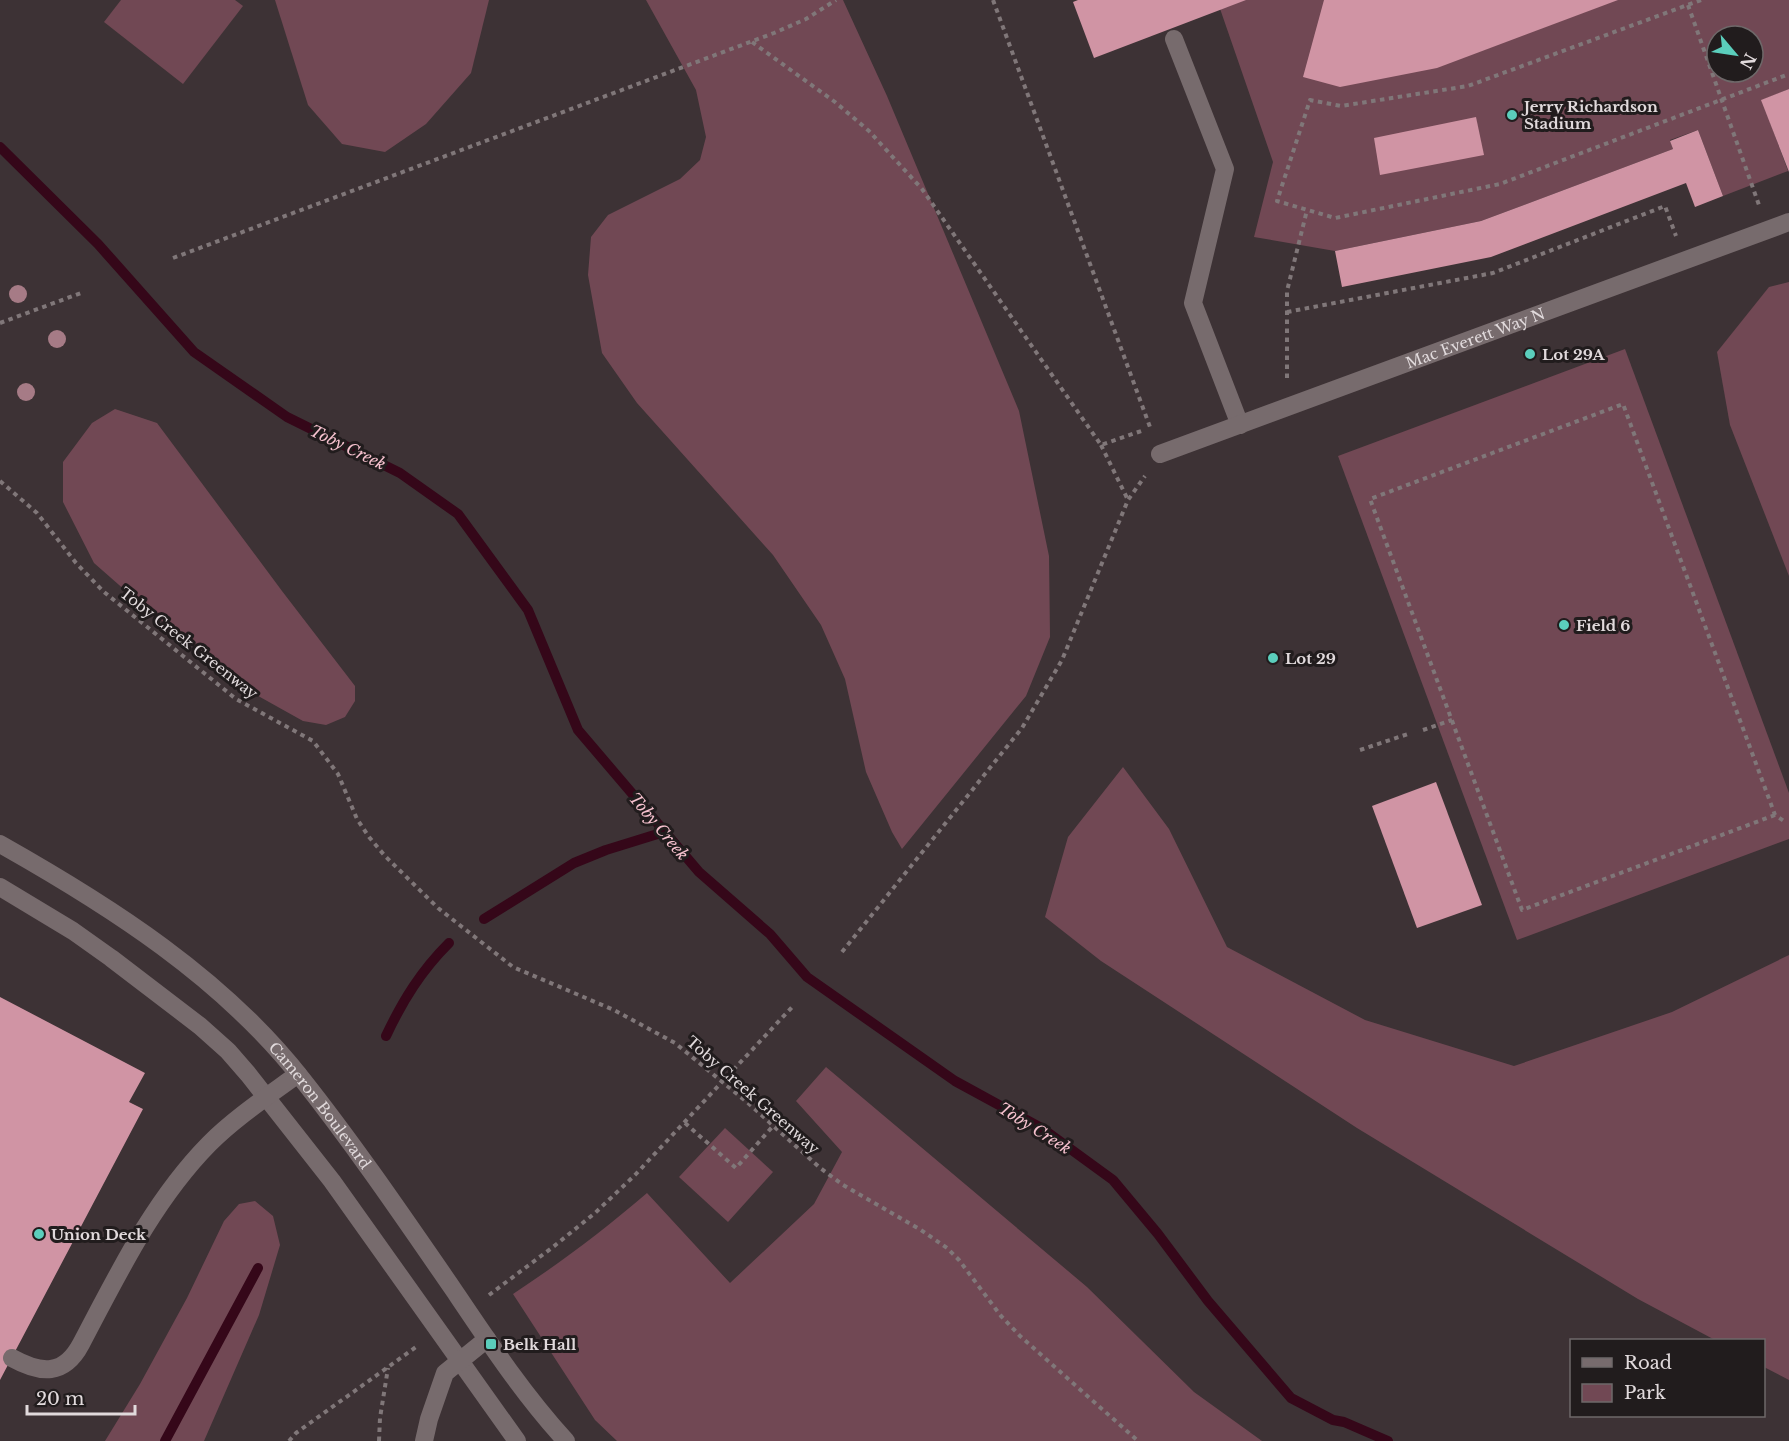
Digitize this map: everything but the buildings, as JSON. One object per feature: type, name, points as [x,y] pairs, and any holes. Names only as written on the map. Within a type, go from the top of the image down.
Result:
[{"type":"street","points":[[1174,39],[1225,169],[1193,303],[1239,425]]},
{"type":"street","name":"Mac Everett Way N","points":[[1160,454],[1789,222]]},
{"type":"street","name":"Cameron Boulevard","points":[[0,843],[100,905],[173,956],[227,1000],[298,1074],[411,1228],[526,1393],[566,1441]]},
{"type":"street","points":[[0,886],[73,931],[200,1026],[228,1051],[332,1181],[517,1441]]},
{"type":"street","points":[[12,1358],[28,1366],[46,1370],[63,1365],[70,1360],[77,1352],[149,1220],[207,1146],[266,1097],[298,1074]]},
{"type":"street","points":[[424,1441],[445,1373],[458,1360],[487,1339]]},
{"type":"path","points":[[173,258],[752,41],[806,18],[836,0]]},
{"type":"path","points":[[842,952],[1022,728],[1062,660],[1128,500],[1160,454],[993,0]]},
{"type":"path","points":[[1701,0],[1468,86],[1341,106],[1310,100],[1277,201],[1335,218],[1500,184],[1789,74]]},
{"type":"path","points":[[1688,5],[1769,230]]},
{"type":"path","points":[[752,41],[835,102],[869,132],[922,189],[1101,445],[1128,500]]},
{"type":"path","points":[[1287,312],[1493,273],[1665,206],[1676,237]]},
{"type":"path","points":[[1287,380],[1287,291],[1307,210]]},
{"type":"path","points":[[0,323],[81,293]]},
{"type":"path","points":[[1775,815],[1522,910],[1370,499],[1623,404],[1775,815],[1784,821]]},
{"type":"path","points":[[1101,445],[1161,424]]},
{"type":"path","name":"Toby Creek Greenway","points":[[0,481],[37,513],[76,563],[104,592],[236,699],[313,741],[338,774],[357,819],[369,837],[422,892],[470,934],[513,967],[614,1010],[675,1043],[722,1081],[819,1167],[843,1185],[921,1230],[947,1248],[959,1260],[1001,1316],[1020,1336],[1138,1441]]},
{"type":"path","points":[[1423,730],[1452,720]]},
{"type":"path","points":[[1360,750],[1408,734]]},
{"type":"path","points":[[484,1298],[595,1213],[685,1123],[794,1005]]},
{"type":"path","points":[[685,1123],[736,1168],[772,1126]]},
{"type":"path","points":[[289,1441],[296,1433],[421,1343]]},
{"type":"path","points":[[379,1441],[388,1367]]},
{"type":"green space","points":[[121,0],[235,0],[243,6],[183,84],[104,22]]},
{"type":"green space","points":[[275,0],[489,0],[471,73],[426,124],[385,152],[342,144],[308,105]]},
{"type":"green space","points":[[646,0],[843,0],[887,96],[1019,411],[1049,556],[1050,637],[1026,696],[902,849],[892,832],[866,772],[845,679],[821,625],[773,555],[637,403],[602,353],[588,275],[591,237],[608,215],[680,179],[700,160],[706,137],[696,90]]},
{"type":"green space","name":"Jerry Richardson Stadium","points":[[1217,0],[1789,0],[1789,89],[1762,100],[1788,171],[1723,196],[1698,130],[1670,140],[1673,149],[1481,221],[1335,251],[1254,237],[1273,162]]},
{"type":"green space","points":[[1789,282],[1789,576],[1730,425],[1717,352],[1769,287]]},
{"type":"green space","name":"Field 6","points":[[1625,349],[1789,793],[1789,839],[1517,940],[1338,456]]},
{"type":"green space","points":[[115,409],[157,423],[355,686],[355,701],[345,717],[326,725],[303,721],[260,697],[143,606],[94,563],[63,502],[63,462],[92,423]]},
{"type":"green space","points":[[1123,767],[1169,829],[1227,947],[1365,1020],[1514,1066],[1672,1012],[1789,955],[1789,1380],[1765,1368],[1765,1339],[1713,1339],[1638,1299],[1357,1128],[1101,961],[1045,917],[1068,837]]},
{"type":"green space","points":[[826,1067],[1087,1287],[1194,1392],[1262,1441],[617,1441],[595,1420],[513,1294],[582,1246],[647,1193],[730,1283],[814,1204],[842,1152],[796,1101]]},
{"type":"green space","points":[[725,1128],[773,1172],[728,1222],[679,1177]]},
{"type":"green space","points":[[255,1201],[273,1216],[280,1245],[259,1315],[204,1441],[105,1441],[140,1384],[187,1298],[224,1221],[239,1204]]},
{"type":"waterway","name":"Toby Creek","points":[[0,147],[98,244],[194,352],[287,417],[400,473],[458,514],[528,610],[578,730],[699,872],[770,934],[807,977],[955,1081],[1043,1129],[1113,1180],[1158,1234],[1208,1301],[1291,1398],[1333,1420],[1344,1422],[1388,1441]]},
{"type":"waterway","points":[[484,919],[574,863],[606,850],[664,832]]},
{"type":"waterway","points":[[386,1036],[413,986],[449,943]]},
{"type":"waterway","points":[[165,1441],[258,1268]]},
{"type":"place","name":"Jerry Richardson Stadium","points":[[1512,115]]},
{"type":"place","name":"Lot 29A","points":[[1530,354]]},
{"type":"place","name":"Field 6","points":[[1564,625]]},
{"type":"place","name":"Lot 29","points":[[1273,658]]},
{"type":"place","name":"Union Deck","points":[[39,1234]]},
{"type":"place","name":"Belk Hall","points":[[491,1344]]}]
